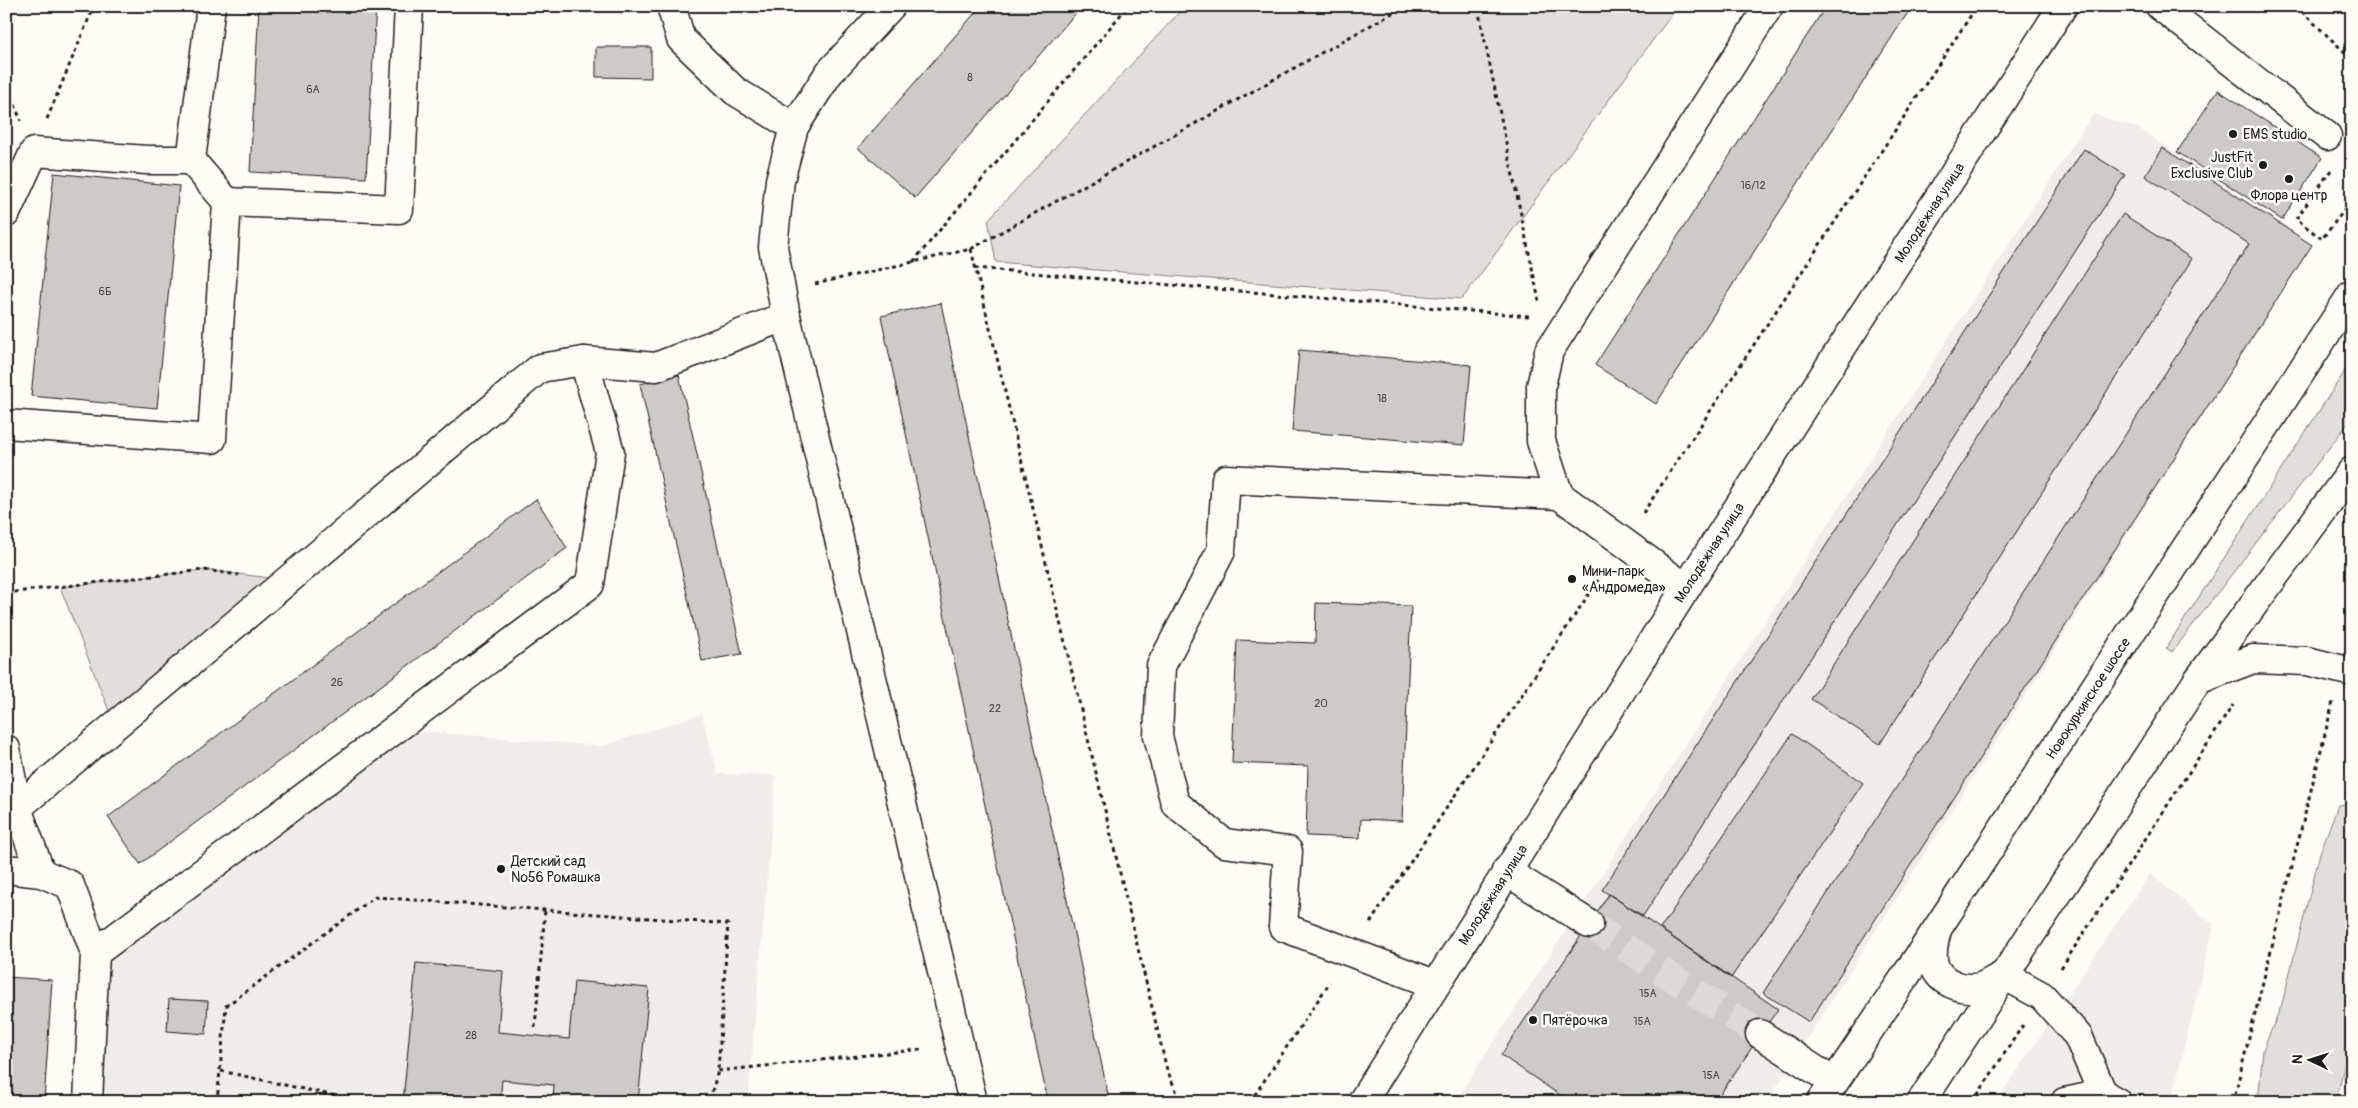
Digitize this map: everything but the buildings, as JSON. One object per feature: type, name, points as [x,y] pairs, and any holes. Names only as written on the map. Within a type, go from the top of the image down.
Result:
[{"type":"main road","points":[[6,424],[212,439],[227,202],[192,160],[211,6]]},
{"type":"main road","points":[[227,202],[399,209],[409,6]]},
{"type":"main road","points":[[671,6],[680,39],[735,91],[794,127]]},
{"type":"main road","points":[[890,6],[829,74],[794,127],[780,180],[773,247],[784,304],[973,1102]]},
{"type":"main road","points":[[1559,495],[1541,441],[1541,386],[1549,351],[1769,6]]},
{"type":"main road","name":"Молодёжная улица","points":[[1362,1102],[1686,588],[2064,6]]},
{"type":"main road","points":[[2160,6],[2327,136]]},
{"type":"main road","points":[[6,212],[34,152],[147,160],[192,160]]},
{"type":"main road","name":"Новокуркинское шоссе","points":[[1828,1092],[1937,929],[2352,294]]},
{"type":"main road","points":[[17,808],[540,368],[584,361],[656,367],[784,304]]},
{"type":"main road","points":[[96,953],[590,584],[610,452],[584,361]]},
{"type":"main road","points":[[1921,1102],[2198,680],[2352,471]]},
{"type":"main road","points":[[1435,984],[1283,927],[1288,851],[1224,843],[1175,803],[1158,736],[1161,666],[1191,604],[1221,551],[1226,479],[1559,495],[1686,588]]},
{"type":"main road","points":[[2198,680],[2253,659],[2307,661],[2352,672]]},
{"type":"main road","points":[[6,749],[17,808],[42,873]]},
{"type":"main road","points":[[6,869],[42,873],[70,884],[96,953],[88,1102]]},
{"type":"main road","points":[[1506,871],[1589,924]]},
{"type":"main road","points":[[1937,929],[1932,950],[1934,966],[1944,979],[1962,988],[1969,988],[1982,986],[2004,975]]},
{"type":"main road","points":[[2004,975],[2042,996],[2078,1036],[2110,1098],[2068,1099],[2064,1102]]},
{"type":"main road","points":[[1760,1034],[1828,1092]]},
{"type":"path","points":[[34,152],[94,6]]},
{"type":"path","points":[[913,262],[1128,6]]},
{"type":"path","points":[[784,304],[913,262],[971,249],[1404,6]]},
{"type":"path","points":[[1465,6],[1480,7],[1549,351]]},
{"type":"path","points":[[2296,6],[2352,59]]},
{"type":"path","points":[[6,82],[34,152]]},
{"type":"path","points":[[2327,136],[2338,161],[2296,219],[2322,239],[2352,200]]},
{"type":"path","points":[[971,249],[1167,1070],[1181,1102]]},
{"type":"path","points":[[976,268],[1542,318]]},
{"type":"path","points":[[6,593],[204,570]]},
{"type":"path","points":[[2233,1102],[2335,693]]},
{"type":"path","points":[[1973,1102],[2235,702]]},
{"type":"path","points":[[217,1102],[226,1006],[375,897],[728,924],[718,1071],[709,1102]]},
{"type":"path","points":[[535,1027],[545,910]]},
{"type":"path","points":[[718,1071],[960,1045]]},
{"type":"path","points":[[221,1071],[348,1099]]},
{"type":"shaded area","points":[[1185,6],[1678,6],[1462,299],[996,262],[988,220]]},
{"type":"shaded area","points":[[2093,114],[2138,128],[2312,244],[1767,1102],[1455,1102]]},
{"type":"shaded area","points":[[2352,360],[2352,418],[2172,652],[2166,648]]},
{"type":"shaded area","points":[[204,570],[288,580],[115,726],[60,587]]},
{"type":"shaded area","name":"Детский сад №56 Ромашка","points":[[702,714],[718,774],[776,775],[748,1102],[101,1102],[107,962],[417,731],[602,746]]},
{"type":"shaded area","points":[[2352,803],[2352,1030],[2336,1102],[2258,1102],[2263,1050],[2282,1004],[2320,853],[2338,805]]},
{"type":"shaded area","points":[[2150,874],[2214,925],[2171,1102],[1996,1102]]},
{"type":"tunnel","points":[[1589,924],[1760,1034]]},
{"type":"place","name":"EMS studio","points":[[2233,134]]},
{"type":"place","name":"JustFit Exclusive Club","points":[[2263,165]]},
{"type":"place","name":"Флора центр","points":[[2289,179]]},
{"type":"place","name":"Мини-парк «Андромеда»","points":[[1572,579]]},
{"type":"place","name":"Детский сад №56 Ромашка","points":[[501,869]]},
{"type":"place","name":"Пятёрочка","points":[[1533,1020]]}]
